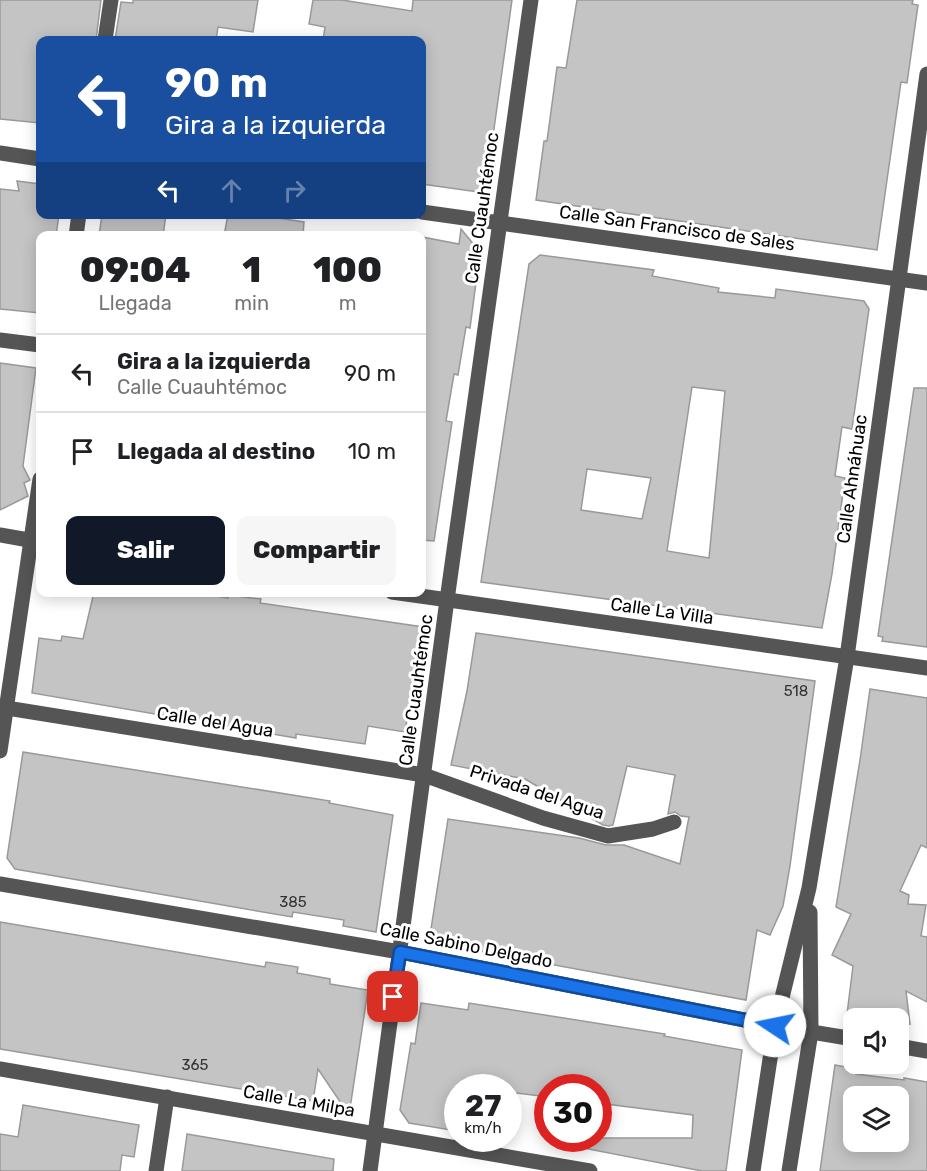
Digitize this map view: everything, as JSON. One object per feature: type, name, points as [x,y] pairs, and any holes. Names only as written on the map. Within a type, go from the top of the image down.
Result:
[{"type":"street","points":[[106,36],[111,0]]},
{"type":"street","name":"Calle Cuauhtémoc","points":[[370,1171],[531,0]]},
{"type":"street","name":"Calle Ahnáhuac","points":[[753,1171],[775,1026],[809,888],[847,657],[927,74]]},
{"type":"street","points":[[0,153],[36,158]]},
{"type":"street","name":"Calle San Francisco de Sales","points":[[426,213],[927,283]]},
{"type":"street","points":[[0,340],[36,344]]},
{"type":"street","points":[[0,535],[36,541],[3,708],[0,751]]},
{"type":"street","name":"Calle La Villa","points":[[426,597],[927,668]]},
{"type":"street","name":"Calle del Agua","points":[[3,708],[424,775]]},
{"type":"street","name":"Privada del Agua","points":[[424,775],[543,818],[608,836],[653,829],[674,822]]},
{"type":"street","name":"Calle Sabino Delgado","points":[[0,884],[400,952],[775,1026],[843,1037]]},
{"type":"street","name":"Calle Ahnáhuac","points":[[789,1171],[811,1032],[809,888]]},
{"type":"street","points":[[909,1048],[927,1051]]},
{"type":"street","name":"Calle La Milpa","points":[[0,1069],[563,1169],[590,1171]]},
{"type":"street","points":[[156,1171],[166,1098]]},
{"type":"building","points":[[0,0],[101,0],[96,36],[36,36],[36,123],[0,119]]},
{"type":"building","points":[[133,0],[258,0],[253,32],[218,27],[217,36],[116,36],[121,2],[133,3]]},
{"type":"building","points":[[313,0],[342,0],[412,11],[413,0],[512,0],[485,193],[426,185],[426,36],[324,36],[325,27],[309,24]]},
{"type":"building","points":[[577,0],[913,0],[912,4],[918,5],[907,83],[901,82],[877,250],[536,200],[557,67],[566,68]]},
{"type":"building","points":[[17,181],[36,183],[36,219],[58,219],[57,231],[36,231],[36,313],[0,309],[0,189],[19,191]]},
{"type":"building","points":[[101,219],[165,219],[164,231],[100,231]]},
{"type":"building","points":[[227,219],[284,219],[304,222],[303,231],[225,231]]},
{"type":"building","points":[[461,229],[480,252],[470,328],[466,327],[458,375],[454,374],[446,421],[452,422],[434,541],[426,540],[426,238],[459,244]]},
{"type":"building","points":[[540,255],[654,270],[652,276],[719,288],[718,292],[775,298],[776,289],[864,301],[869,309],[852,429],[842,427],[835,476],[845,478],[822,628],[481,582],[529,264]],"holes":[[[692,387],[725,391],[709,558],[667,551]],[[587,469],[651,478],[642,519],[581,510]]]},
{"type":"building","points":[[0,363],[36,368],[23,466],[30,480],[24,483],[28,496],[0,510]]},
{"type":"building","points":[[914,388],[927,388],[927,647],[882,641],[883,637],[878,636]]},
{"type":"building","points":[[93,597],[244,597],[261,599],[260,603],[423,627],[405,732],[368,726],[365,744],[296,734],[296,738],[32,693],[39,638],[61,641],[62,636],[83,639]]},
{"type":"building","points":[[476,633],[815,681],[783,906],[770,935],[757,930],[746,1000],[429,942],[448,819],[579,838],[606,845],[624,845],[680,864],[689,817],[675,812],[668,814],[675,775],[627,766],[613,825],[609,826],[603,825],[525,779],[451,765],[467,691]]},
{"type":"building","points":[[870,689],[927,698],[927,848],[921,845],[900,891],[909,895],[908,904],[926,905],[921,936],[927,937],[927,1002],[906,991],[908,1008],[848,1008],[853,966],[832,955],[851,914],[836,907]]},
{"type":"building","points":[[23,752],[330,801],[329,803],[393,815],[376,932],[343,926],[344,920],[293,912],[292,917],[15,869],[7,858]]},
{"type":"building","points":[[0,922],[265,967],[266,962],[298,967],[297,973],[330,979],[330,984],[368,990],[349,1115],[318,1069],[313,1101],[0,1049]]},
{"type":"building","points":[[421,1003],[468,1010],[469,1003],[665,1034],[664,1036],[742,1050],[726,1171],[702,1171],[604,1152],[612,1152],[612,1138],[692,1138],[693,1115],[612,1105],[612,1074],[534,1074],[534,1095],[522,1094],[522,1074],[444,1074],[444,1129],[409,1123],[400,1110],[411,1043],[415,1044]]},
{"type":"building","points":[[835,1065],[843,1066],[843,1074],[904,1080],[904,1078],[927,1082],[927,1171],[820,1171]]},
{"type":"building","points":[[23,1105],[139,1125],[134,1157],[122,1155],[120,1171],[0,1171],[0,1134],[18,1137]]},
{"type":"building","points":[[187,1134],[334,1159],[333,1171],[182,1171]]},
{"type":"route","points":[[393,997],[400,952],[775,1026]]}]
